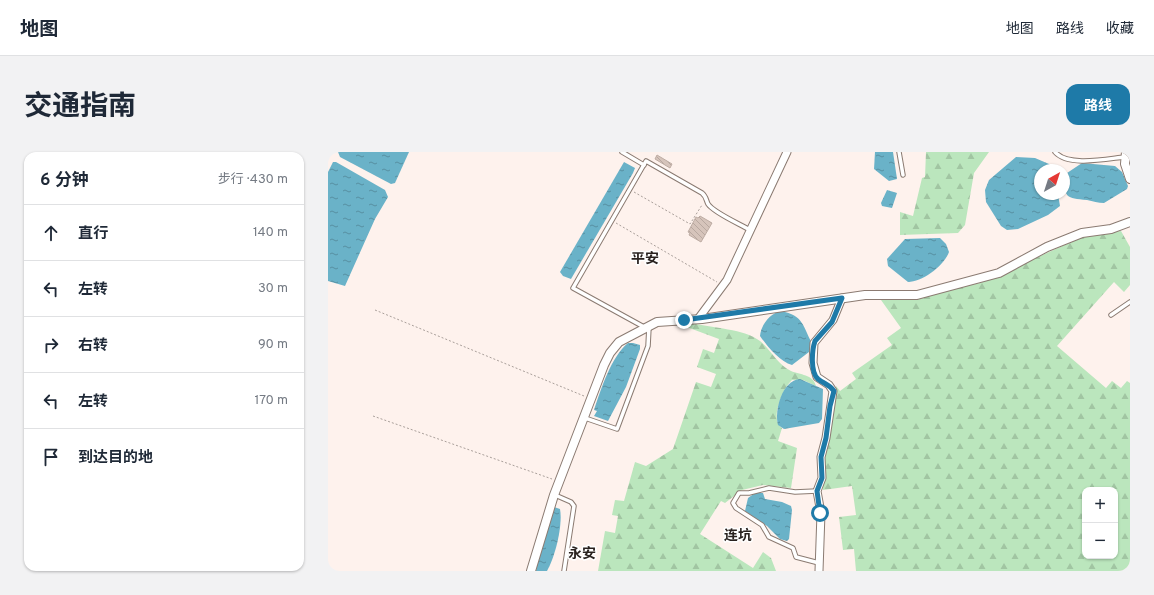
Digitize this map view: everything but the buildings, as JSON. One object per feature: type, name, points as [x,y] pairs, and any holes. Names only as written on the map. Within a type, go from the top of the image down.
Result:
[{"type":"street","points":[[698,319],[723,286],[751,231],[787,152]]},
{"type":"street","points":[[1125,154],[1130,179]]},
{"type":"street","points":[[531,571],[554,495],[604,365],[614,347],[625,338],[647,326],[661,321],[698,319],[842,298],[873,295],[904,296],[927,293],[1002,271],[1046,247],[1082,233],[1111,229],[1130,222]]},
{"type":"street","points":[[819,571],[820,513],[817,491],[822,478],[821,457],[826,438],[830,406],[834,391],[829,385],[818,379],[815,374],[813,356],[814,343],[832,322],[842,298]]},
{"type":"lane","points":[[622,152],[644,165]]},
{"type":"lane","points":[[899,152],[903,175]]},
{"type":"lane","points":[[1054,152],[1059,158],[1071,160],[1125,154]]},
{"type":"lane","points":[[584,418],[617,429],[648,346],[647,326],[573,288],[646,161],[702,192],[714,209],[751,231]]},
{"type":"lane","points":[[1111,315],[1130,302]]},
{"type":"lane","points":[[817,491],[796,492],[770,488],[749,493],[739,493],[733,503],[736,508],[762,525],[769,537],[793,548],[796,557],[819,563]]},
{"type":"lane","points":[[554,495],[571,502],[574,506],[564,571]]},
{"type":"path","points":[[630,190],[690,224],[700,206],[707,200]]},
{"type":"path","points":[[612,220],[723,286]]},
{"type":"path","points":[[375,310],[591,399]]},
{"type":"path","points":[[373,416],[559,482]]},
{"type":"green space","points":[[926,152],[989,152],[974,173],[965,225],[958,233],[900,235],[900,212],[913,216],[922,178],[925,177]]},
{"type":"green space","points":[[1121,231],[1130,247],[1130,285],[1124,292],[1114,282],[1057,346],[1106,388],[1112,381],[1121,388],[1127,381],[1130,383],[1130,571],[856,571],[854,549],[843,550],[839,517],[856,515],[852,486],[823,490],[822,461],[836,386],[840,391],[856,379],[852,373],[892,345],[887,338],[901,328],[881,300],[912,299],[980,283],[1087,235]]},
{"type":"green space","points":[[692,323],[737,331],[754,337],[760,341],[786,368],[809,377],[816,386],[803,380],[792,380],[781,397],[777,411],[778,424],[782,428],[778,441],[797,448],[791,488],[763,485],[742,490],[725,503],[721,501],[700,534],[753,568],[763,552],[771,558],[776,571],[598,571],[605,531],[615,533],[618,516],[612,515],[615,500],[624,501],[635,462],[646,466],[673,449],[696,382],[711,387],[716,374],[697,367],[703,349],[714,353],[719,339],[684,326]]},
{"type":"water","points":[[338,152],[409,152],[395,183],[391,184],[340,157]]},
{"type":"water","points":[[875,152],[893,152],[897,179],[889,181],[874,169]]},
{"type":"water","points":[[1016,157],[1035,158],[1049,164],[1034,164],[1034,200],[1059,200],[1060,206],[1048,215],[1018,229],[1007,230],[1001,226],[986,202],[985,190],[989,180]]},
{"type":"water","points":[[333,162],[336,162],[385,190],[388,197],[375,219],[345,286],[328,281],[328,172]]},
{"type":"water","points":[[624,162],[635,168],[633,173],[571,279],[563,276],[560,272]]},
{"type":"water","points":[[1082,163],[1115,166],[1122,172],[1128,186],[1127,189],[1104,203],[1070,197],[1070,171]]},
{"type":"water","points":[[887,190],[897,193],[892,208],[882,206],[881,203]]},
{"type":"water","points":[[940,238],[946,244],[949,252],[938,268],[926,276],[908,282],[888,266],[887,259],[905,239]]},
{"type":"water","points":[[781,311],[789,313],[801,322],[812,343],[809,352],[792,365],[778,357],[760,336],[762,328],[767,320],[773,314]]},
{"type":"water","points":[[628,343],[640,345],[640,349],[626,387],[608,421],[594,416],[597,411],[594,410],[607,374],[616,356]]},
{"type":"water","points":[[800,379],[823,389],[822,419],[819,423],[784,429],[778,425],[778,405],[784,390],[788,385]]},
{"type":"water","points":[[755,493],[763,493],[765,499],[782,502],[791,506],[792,510],[789,539],[787,541],[780,539],[767,526],[745,511],[748,498]]},
{"type":"water","points":[[554,507],[560,509],[561,516],[555,550],[547,571],[536,571],[541,543]]},
{"type":"district","name":"平安","points":[[645,258]]},
{"type":"district","name":"连坑","points":[[738,535]]},
{"type":"district","name":"永安","points":[[582,553]]},
{"type":"route","points":[[684,320],[842,298],[832,322],[815,341],[814,345],[813,363],[815,374],[818,379],[829,385],[834,391],[830,406],[825,444],[820,460],[822,478],[817,491],[820,513]]}]
